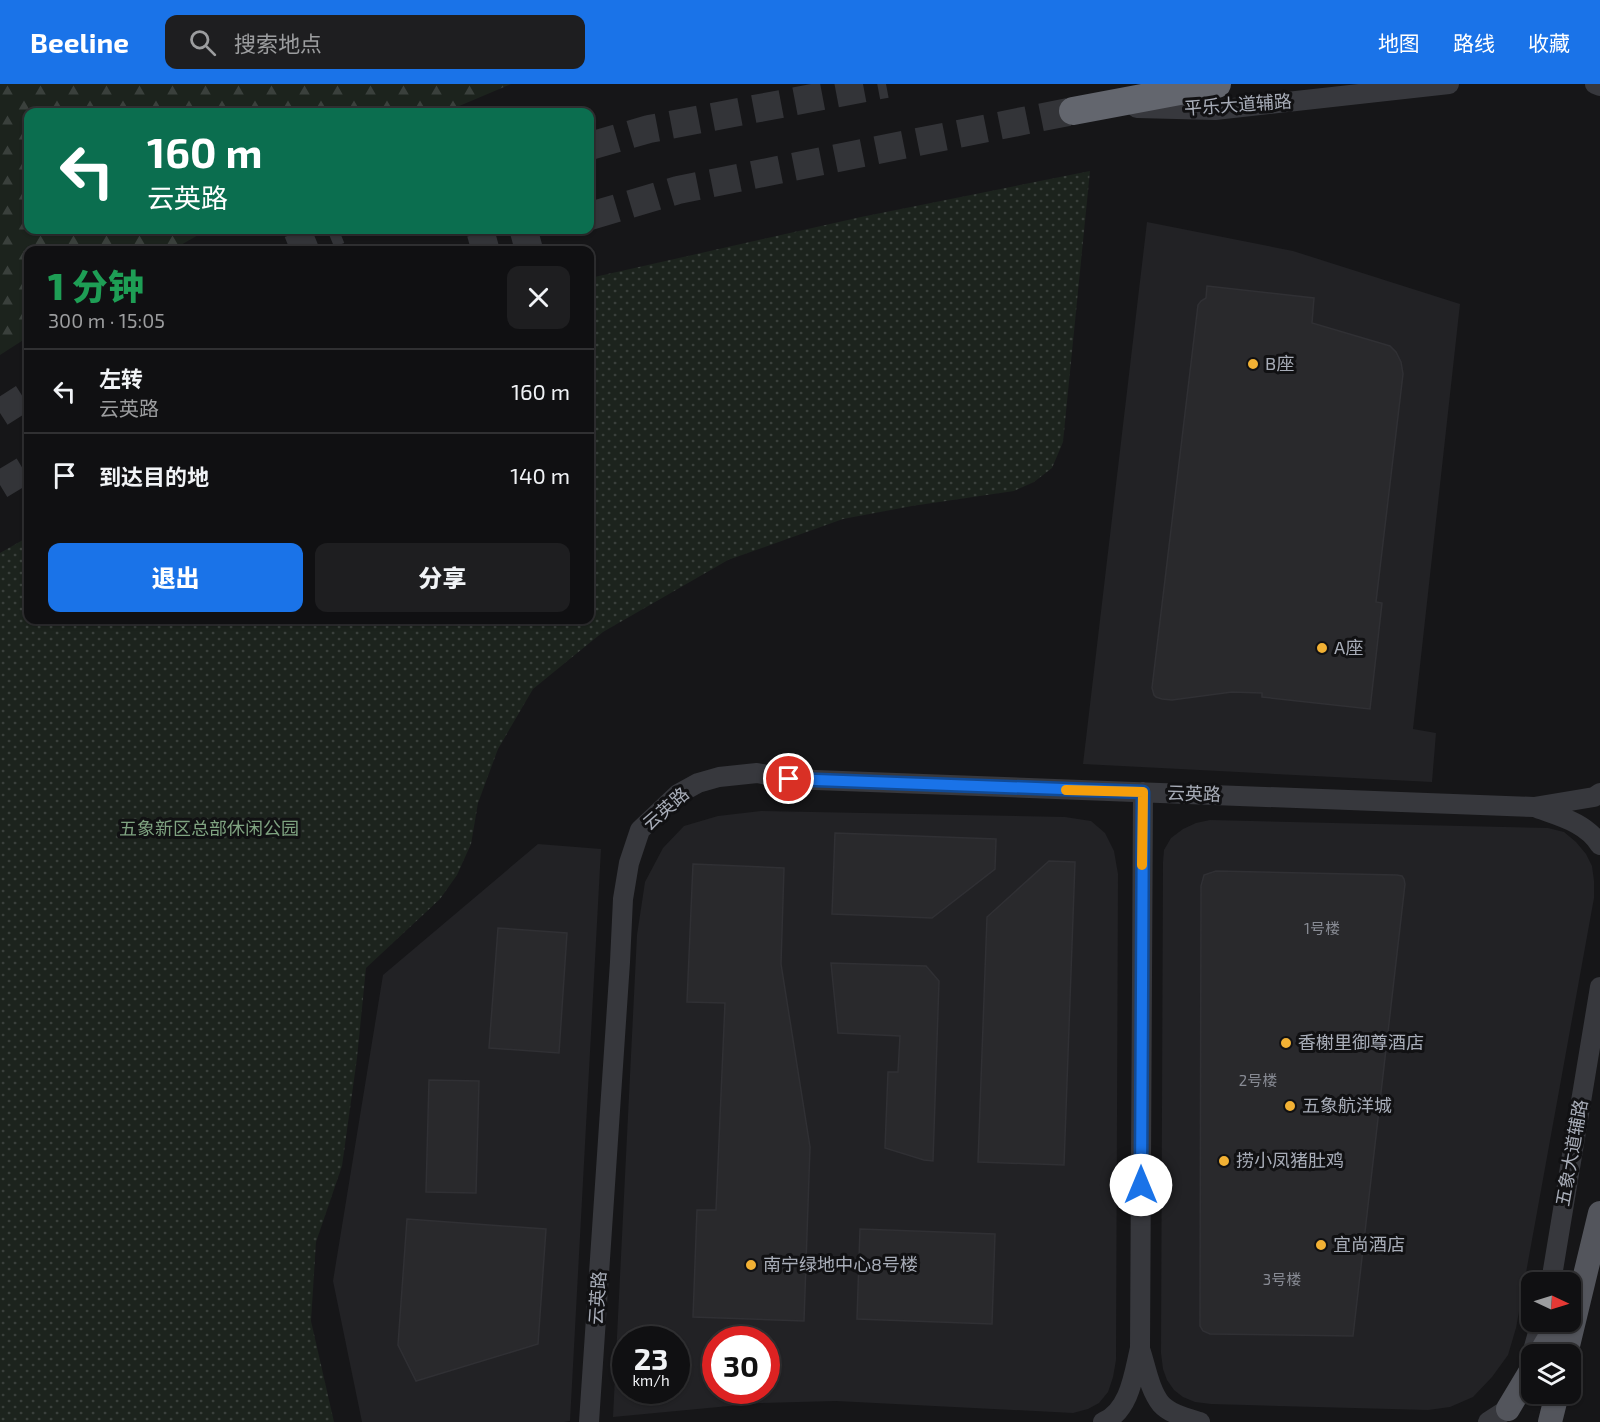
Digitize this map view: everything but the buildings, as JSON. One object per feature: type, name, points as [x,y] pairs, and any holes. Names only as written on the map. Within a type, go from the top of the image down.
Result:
[{"type":"highway","points":[[1085,109],[1217,84]]},
{"type":"main road","points":[[1568,1344],[1600,1213]]},
{"type":"main road","points":[[1507,1415],[1521,1389]]},
{"type":"main road","points":[[1550,1422],[1554,1404]]},
{"type":"street","name":"平乐大道辅路","points":[[1085,109],[1215,110],[1449,84]]},
{"type":"street","points":[[1595,84],[1600,86]]},
{"type":"street","name":"云英路","points":[[589,1422],[620,974],[623,899],[629,863],[640,830],[678,794],[698,783],[719,777],[757,773],[789,779],[1534,807]]},
{"type":"street","points":[[1103,1422],[1122,1407],[1131,1387],[1140,1348],[1143,792]]},
{"type":"street","points":[[1534,807],[1600,793]]},
{"type":"street","points":[[1534,807],[1576,822],[1595,837],[1600,845]]},
{"type":"street","name":"五象大道辅路","points":[[1553,1272],[1600,987]]},
{"type":"street","points":[[1140,1348],[1152,1388],[1162,1405],[1180,1416],[1200,1422]]},
{"type":"street","points":[[1488,1422],[1507,1415],[1521,1381]]},
{"type":"shaded area","points":[[1147,222],[1293,251],[1460,304],[1413,729],[1436,733],[1432,782],[1083,764]]},
{"type":"shaded area","points":[[761,811],[1065,817],[1091,821],[1105,833],[1114,851],[1118,874],[1116,1360],[1108,1392],[1099,1403],[1073,1413],[836,1401],[780,1402],[780,1326],[702,1326],[702,1404],[750,1404],[613,1417],[614,1404],[690,1404],[690,1326],[618,1326],[637,935],[645,882],[663,848],[684,826],[718,816]]},
{"type":"shaded area","name":"五象航洋城","points":[[1210,820],[1548,828],[1564,832],[1576,842],[1592,866],[1594,898],[1526,1272],[1521,1272],[1521,1300],[1516,1328],[1508,1355],[1473,1397],[1450,1407],[1428,1410],[1211,1404],[1195,1402],[1183,1397],[1167,1380],[1161,1353],[1163,862],[1164,850],[1171,838],[1196,823]]},
{"type":"shaded area","points":[[538,844],[601,849],[570,1421],[362,1422],[333,1281],[383,975]]},
{"type":"green space","points":[[0,84],[511,84],[454,108],[24,108],[24,234],[200,234],[179,246],[24,246],[24,340],[0,355]]},
{"type":"green space","name":"五象新区总部休闲公园","points":[[1090,171],[1063,442],[1052,468],[1034,482],[1014,491],[843,519],[728,560],[603,632],[533,689],[498,749],[478,803],[471,844],[457,875],[440,899],[366,968],[357,1058],[342,1166],[316,1242],[311,1321],[334,1422],[0,1422],[0,553],[24,539],[24,624],[594,624],[594,277],[861,217]]},
{"type":"tunnel","points":[[594,145],[649,129],[886,84]]},
{"type":"tunnel","points":[[594,215],[678,190],[1073,111]]},
{"type":"tunnel","points":[[300,246],[329,234]]},
{"type":"tunnel","points":[[485,246],[529,234]]},
{"type":"tunnel","points":[[0,413],[24,398]]},
{"type":"tunnel","points":[[0,485],[24,470]]},
{"type":"slow traffic","points":[[1066,790],[1143,792],[1142,865]]},
{"type":"place","name":"B座","points":[[1253,364]]},
{"type":"place","name":"A座","points":[[1322,648]]},
{"type":"place","name":"香榭里御尊酒店","points":[[1286,1043]]},
{"type":"place","name":"五象航洋城","points":[[1290,1106]]},
{"type":"place","name":"捞小凤猪肚鸡","points":[[1224,1161]]},
{"type":"place","name":"宜尚酒店","points":[[1321,1245]]},
{"type":"place","name":"南宁绿地中心8号楼","points":[[751,1265]]},
{"type":"route","points":[[789,779],[1143,792],[1141,1185]]}]
